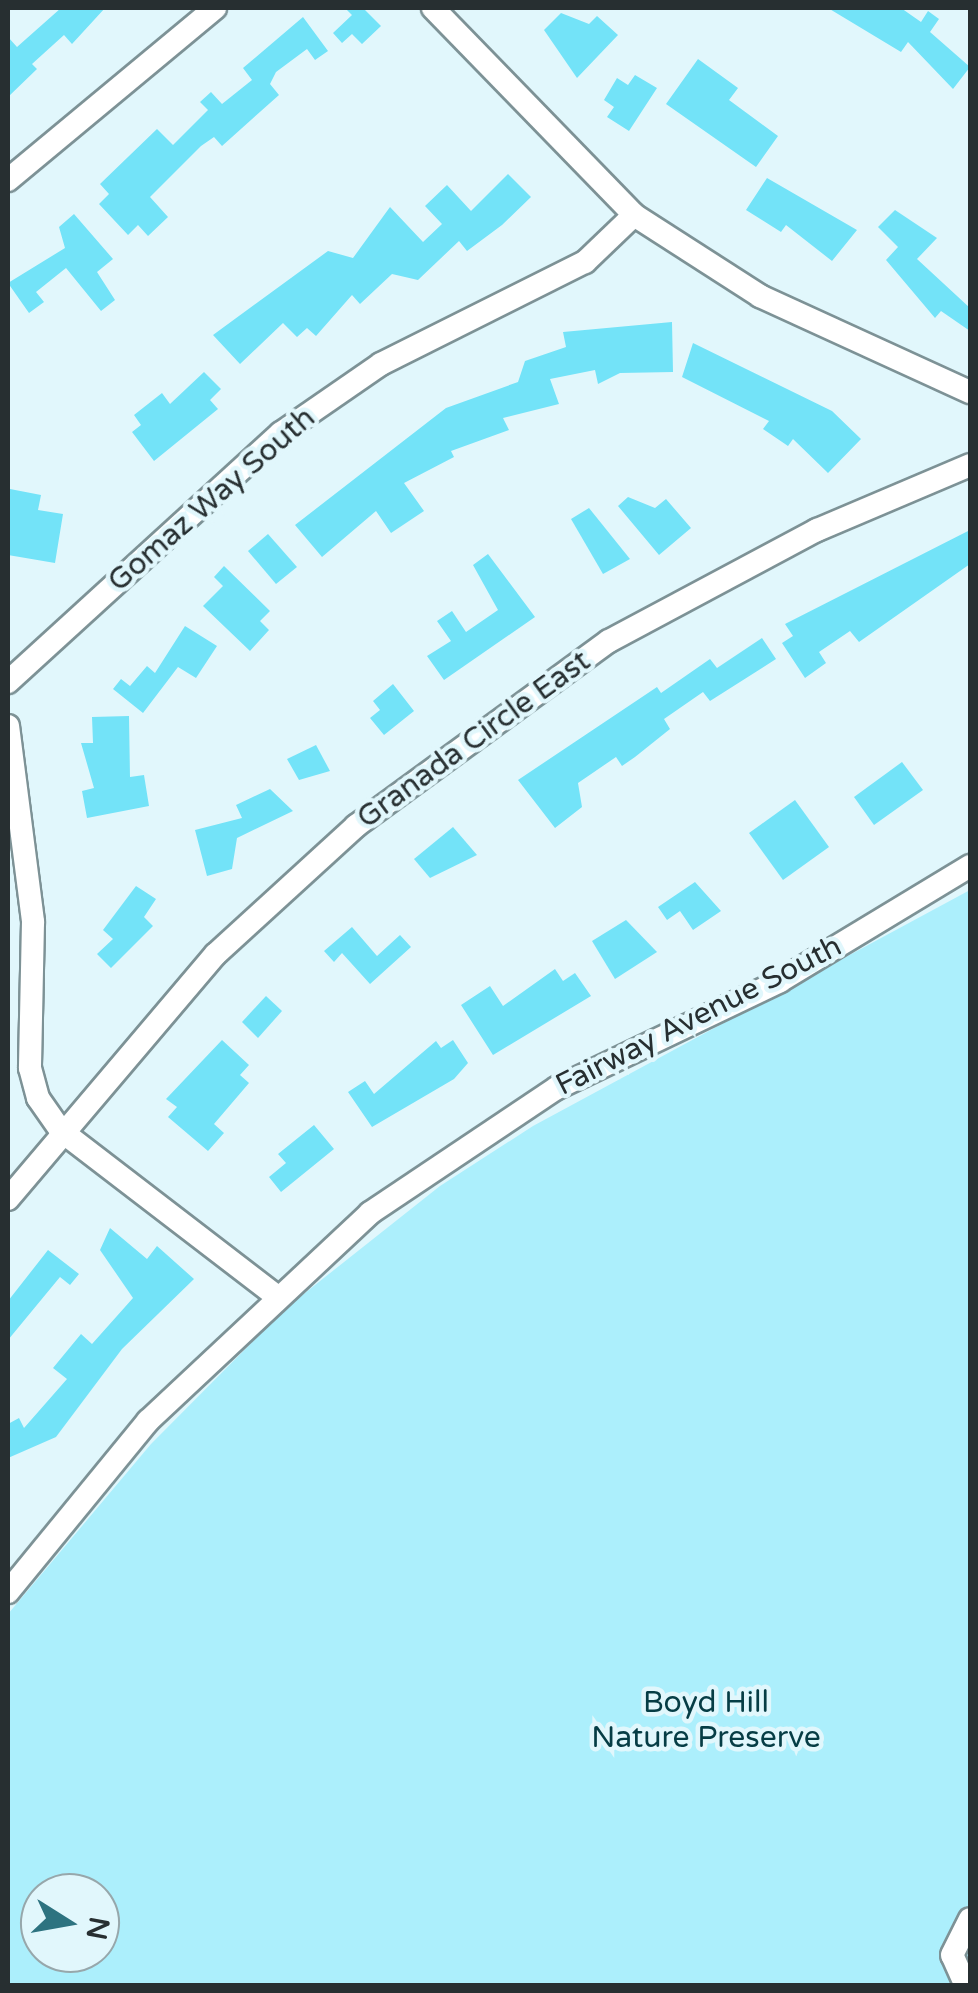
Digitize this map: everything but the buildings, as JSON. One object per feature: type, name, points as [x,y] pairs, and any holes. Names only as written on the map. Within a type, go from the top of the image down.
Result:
[{"type":"street","points":[[8,180],[215,8]]},
{"type":"street","points":[[433,8],[634,215],[760,296],[970,392]]},
{"type":"street","name":"Gomaz Way South","points":[[8,682],[281,433],[398,354],[585,262],[634,215]]},
{"type":"street","name":"Granada Circle East","points":[[8,1199],[60,1130],[216,954],[356,826],[609,641],[737,572],[970,465]]},
{"type":"street","points":[[8,726],[33,922],[30,1068],[60,1130],[274,1294]]},
{"type":"street","name":"Fairway Avenue South","points":[[8,1592],[148,1421],[274,1294],[370,1213],[557,1088],[780,980],[970,866]]},
{"type":"street","points":[[966,1986],[952,1954],[970,1919]]},
{"type":"path","points":[[896,1986],[942,1986]]},
{"type":"green space","name":"Boyd Hill Nature Preserve","points":[[970,890],[970,1985],[8,1985],[8,1614],[151,1444],[286,1308],[440,1186],[533,1126]]}]
